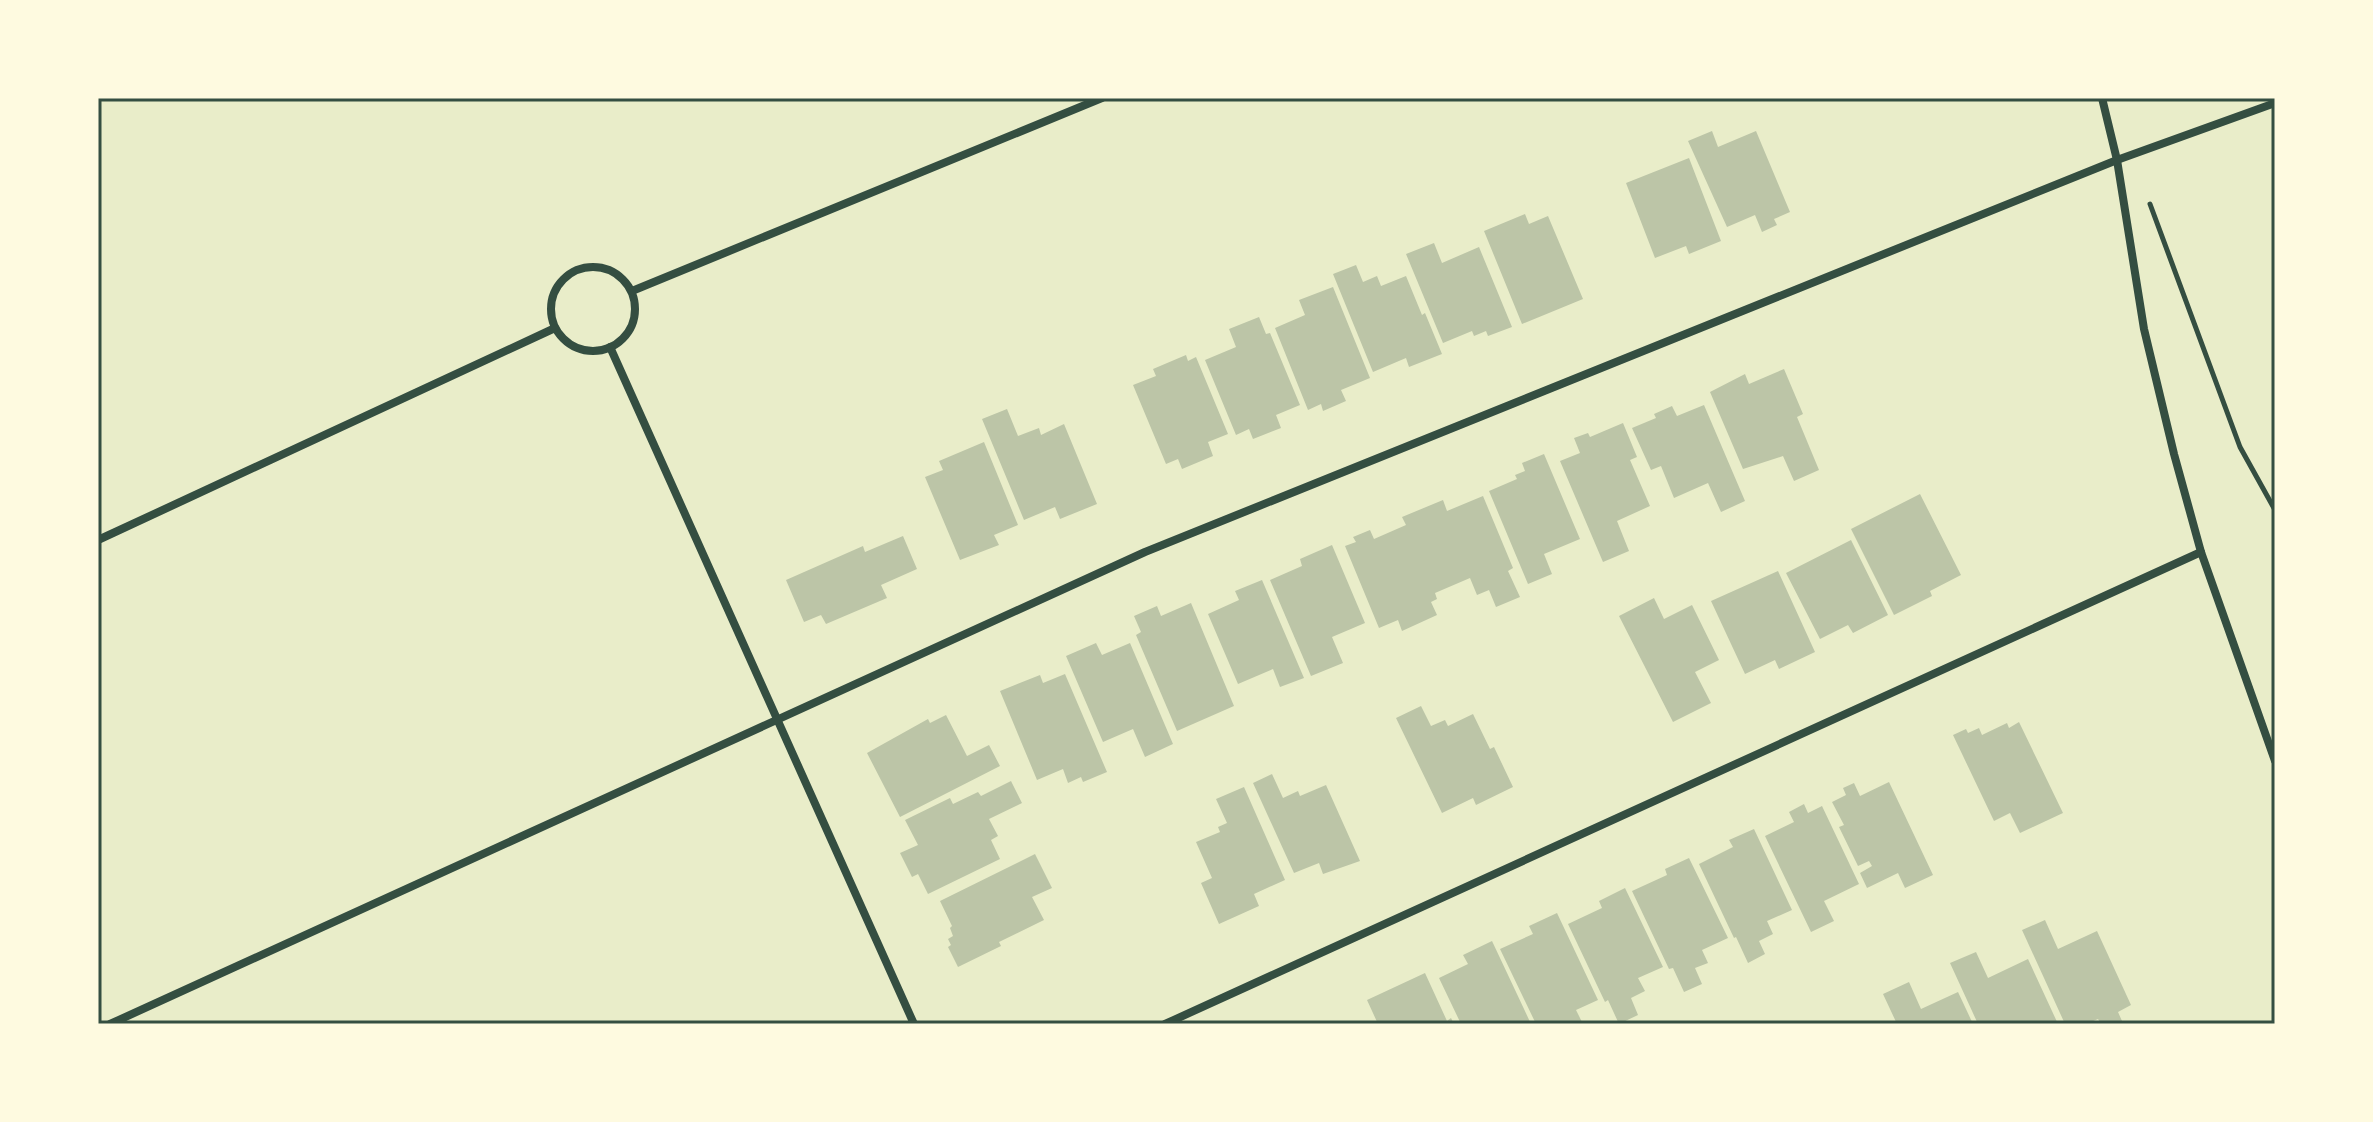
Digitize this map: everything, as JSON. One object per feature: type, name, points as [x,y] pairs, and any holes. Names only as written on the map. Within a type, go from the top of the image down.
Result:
[{"type":"street","points":[[632,291],[1102,98]]},
{"type":"street","points":[[2102,98],[2117,160],[2144,329],[2174,454],[2201,552],[2275,761]]},
{"type":"street","points":[[110,1024],[1145,552],[2117,160],[2275,103]]},
{"type":"street","points":[[601,267],[614,272],[632,291],[636,304],[635,318],[622,340],[610,347],[585,350],[573,346],[555,328],[552,302],[564,279],[575,271],[601,267]]},
{"type":"street","points":[[98,540],[555,328]]},
{"type":"street","points":[[610,347],[914,1024]]},
{"type":"street","points":[[1165,1024],[2201,552]]},
{"type":"path","points":[[2133,154],[2240,447],[2275,510]]},
{"type":"building","points":[[1712,131],[1718,147],[1756,131],[1790,212],[1774,219],[1777,225],[1762,232],[1755,215],[1727,227],[1688,141]]},
{"type":"building","points":[[1689,158],[1721,241],[1689,254],[1686,246],[1655,258],[1626,183]]},
{"type":"building","points":[[1525,214],[1529,224],[1548,216],[1583,299],[1522,324],[1484,231]]},
{"type":"building","points":[[1434,243],[1442,263],[1479,247],[1512,327],[1488,336],[1486,331],[1474,336],[1472,331],[1443,343],[1406,254]]},
{"type":"building","points":[[1356,265],[1363,282],[1377,276],[1381,286],[1406,276],[1442,354],[1409,367],[1406,358],[1373,372],[1333,274]]},
{"type":"building","points":[[1333,287],[1370,378],[1341,390],[1346,401],[1323,411],[1321,404],[1308,410],[1275,328],[1305,315],[1299,300]]},
{"type":"building","points":[[1259,317],[1266,334],[1270,333],[1300,405],[1276,415],[1281,428],[1253,439],[1249,429],[1236,435],[1205,360],[1236,347],[1229,329]]},
{"type":"building","points":[[1186,355],[1188,361],[1196,357],[1228,434],[1208,442],[1213,456],[1182,469],[1178,459],[1166,464],[1133,385],[1156,376],[1153,369]]},
{"type":"building","points":[[1784,369],[1803,414],[1797,417],[1819,470],[1794,481],[1783,456],[1743,469],[1710,392],[1745,374],[1749,384]]},
{"type":"building","points":[[1704,405],[1745,501],[1721,512],[1708,483],[1674,498],[1661,466],[1651,470],[1632,428],[1656,418],[1654,414],[1672,406],[1677,416]]},
{"type":"building","points":[[1007,409],[1018,436],[1039,428],[1041,435],[1064,424],[1097,504],[1060,519],[1055,507],[1024,520],[982,419]]},
{"type":"building","points":[[1623,423],[1637,457],[1630,460],[1650,506],[1617,521],[1629,551],[1603,562],[1560,461],[1580,453],[1574,438],[1588,433],[1590,437]]},
{"type":"building","points":[[984,442],[1018,525],[994,535],[999,545],[960,560],[925,477],[943,470],[939,461]]},
{"type":"building","points":[[1544,454],[1580,539],[1544,554],[1552,574],[1528,584],[1489,491],[1517,479],[1515,475],[1525,471],[1522,463]]},
{"type":"building","points":[[1920,494],[1961,575],[1930,591],[1932,596],[1894,615],[1851,529]]},
{"type":"building","points":[[1483,496],[1513,568],[1508,571],[1520,597],[1496,607],[1489,590],[1477,595],[1470,578],[1435,593],[1437,599],[1431,602],[1437,615],[1402,631],[1398,620],[1379,628],[1345,546],[1356,542],[1353,537],[1370,530],[1374,539],[1406,525],[1402,517],[1443,500],[1447,511]]},
{"type":"building","points":[[903,536],[917,569],[881,585],[887,598],[826,624],[821,615],[804,622],[786,580],[863,546],[865,552]]},
{"type":"building","points":[[1851,540],[1888,615],[1853,633],[1848,625],[1820,639],[1786,573]]},
{"type":"building","points":[[1332,545],[1365,623],[1332,637],[1343,663],[1311,676],[1270,580],[1302,566],[1300,559]]},
{"type":"building","points":[[1778,571],[1815,652],[1779,669],[1775,660],[1745,674],[1711,601]]},
{"type":"building","points":[[1262,580],[1304,678],[1280,687],[1273,669],[1238,684],[1208,614],[1239,600],[1235,591]]},
{"type":"building","points":[[1654,598],[1664,619],[1692,605],[1719,660],[1695,672],[1711,703],[1673,722],[1619,616]]},
{"type":"building","points":[[1191,603],[1234,706],[1177,731],[1136,635],[1141,632],[1134,616],[1157,606],[1161,616]]},
{"type":"building","points":[[1096,643],[1102,655],[1130,643],[1173,744],[1145,757],[1133,729],[1103,742],[1066,656]]},
{"type":"building","points":[[1065,674],[1107,772],[1083,782],[1081,777],[1068,783],[1063,769],[1037,780],[1000,691],[1040,675],[1043,683]]},
{"type":"building","points":[[1421,706],[1431,726],[1445,720],[1448,726],[1473,714],[1490,749],[1494,747],[1513,787],[1476,805],[1473,798],[1442,813],[1396,718]]},
{"type":"building","points":[[946,715],[967,756],[989,745],[1000,766],[900,817],[867,753],[928,719],[930,723]]},
{"type":"building","points":[[2019,722],[2063,813],[2020,833],[2010,813],[1994,821],[1953,735],[1966,729],[1968,733],[1979,728],[1982,735],[2007,723],[2009,728]]},
{"type":"building","points":[[1272,774],[1283,798],[1298,791],[1300,796],[1326,785],[1360,861],[1323,874],[1319,863],[1294,873],[1253,783]]},
{"type":"building","points":[[1011,781],[1022,803],[989,819],[998,836],[991,840],[1000,859],[928,894],[918,874],[912,877],[900,853],[918,845],[905,820],[950,798],[953,804],[978,792],[981,796]]},
{"type":"building","points":[[1889,782],[1933,875],[1905,888],[1898,873],[1867,888],[1860,873],[1872,866],[1869,861],[1858,866],[1839,827],[1844,825],[1832,802],[1846,795],[1843,788],[1854,783],[1860,796]]},
{"type":"building","points":[[1244,787],[1285,880],[1254,894],[1259,906],[1219,924],[1201,883],[1212,878],[1196,842],[1220,832],[1218,827],[1227,823],[1216,799]]},
{"type":"building","points":[[1804,804],[1808,813],[1822,806],[1859,884],[1824,901],[1834,921],[1811,932],[1765,836],[1794,822],[1789,812]]},
{"type":"building","points":[[1754,829],[1792,910],[1767,921],[1773,934],[1759,941],[1765,954],[1748,963],[1699,864],[1733,847],[1729,840]]},
{"type":"building","points":[[1035,854],[1052,888],[1032,897],[1044,920],[958,967],[948,947],[951,945],[948,939],[953,936],[952,926],[940,901]]},
{"type":"building","points":[[1689,858],[1728,938],[1702,950],[1708,963],[1695,968],[1702,984],[1684,992],[1673,968],[1669,969],[1632,891],[1667,875],[1665,869]]},
{"type":"building","points":[[1625,888],[1663,967],[1638,978],[1645,991],[1631,998],[1638,1015],[1619,1024],[1608,1000],[1605,1002],[1568,924],[1602,908],[1599,901]]},
{"type":"building","points":[[1557,913],[1598,1000],[1576,1010],[1582,1022],[1577,1024],[1536,1024],[1500,949],[1533,934],[1529,926]]},
{"type":"building","points":[[2045,920],[2058,949],[2097,931],[2131,1005],[2118,1012],[2122,1021],[2101,1024],[2098,1019],[2086,1024],[2065,1024],[2022,930]]},
{"type":"building","points":[[1492,941],[1531,1024],[1461,1024],[1439,978],[1468,964],[1463,955]]},
{"type":"building","points":[[1976,952],[1988,978],[2028,959],[2058,1024],[1978,1024],[1950,963]]},
{"type":"building","points":[[1425,973],[1447,1021],[1451,1018],[1454,1024],[1378,1024],[1367,1000]]},
{"type":"building","points":[[1909,982],[1921,1009],[1958,992],[1973,1024],[1897,1024],[1883,994]]}]
